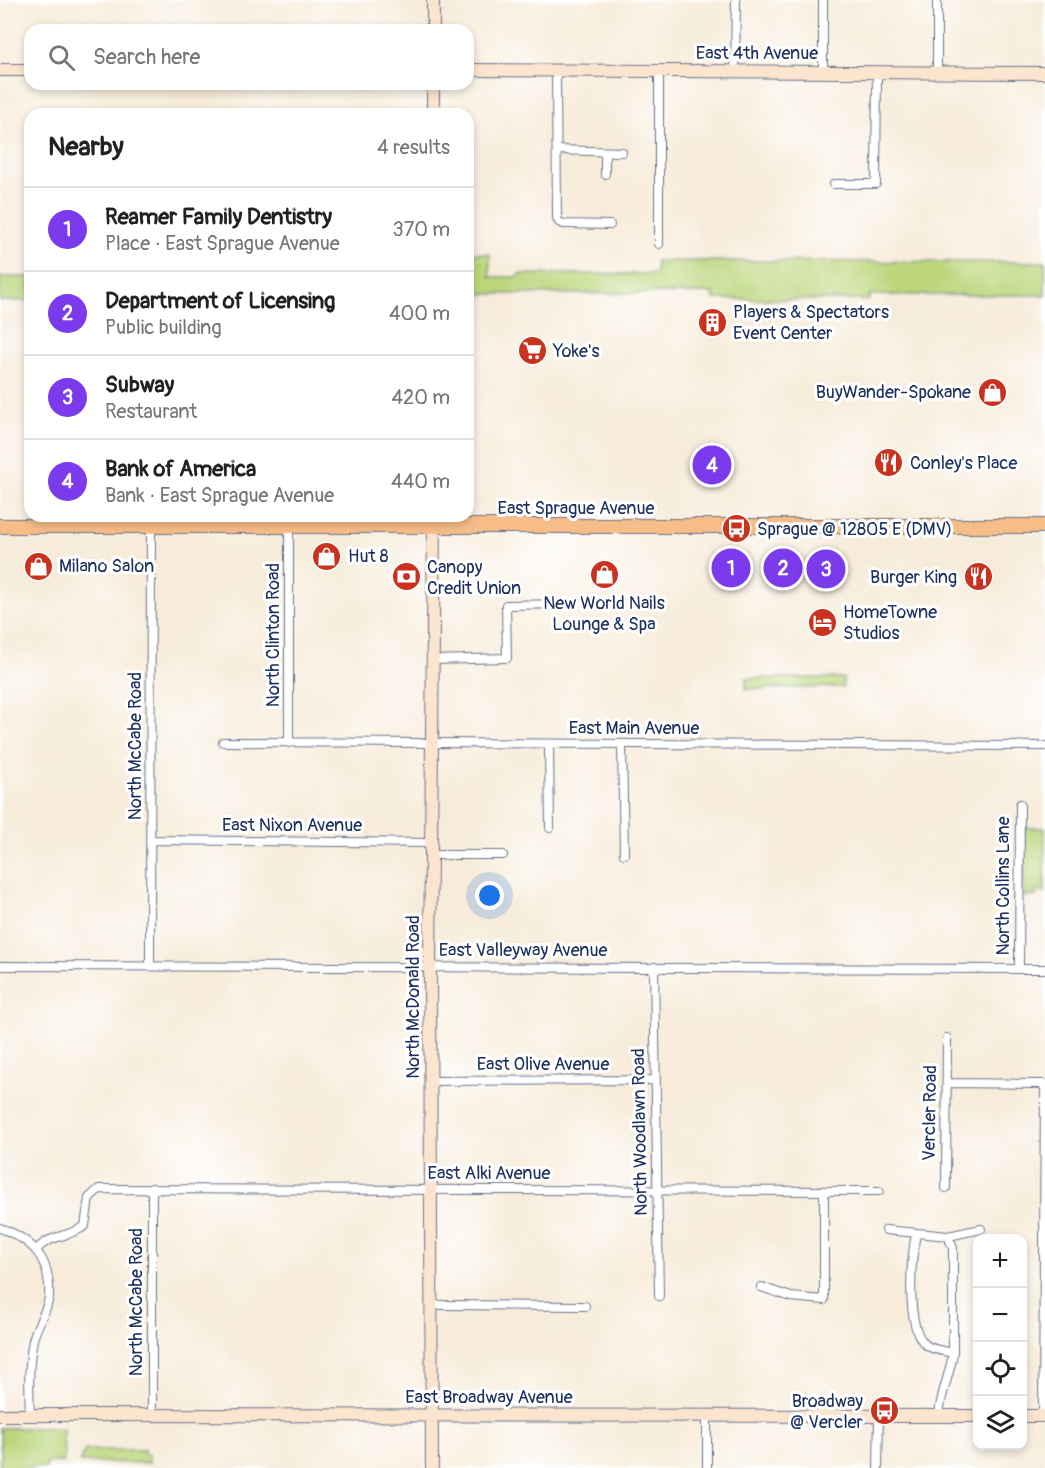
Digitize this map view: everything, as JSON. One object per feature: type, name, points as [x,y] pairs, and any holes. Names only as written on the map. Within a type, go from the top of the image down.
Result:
[{"type":"main road","name":"East Sprague Avenue","points":[[474,521],[1045,526]]},
{"type":"main road","name":"East Sprague Avenue","points":[[0,526],[289,526],[405,522]]},
{"type":"street","points":[[433,0],[433,24]]},
{"type":"street","points":[[735,71],[736,0]]},
{"type":"street","points":[[823,0],[823,71]]},
{"type":"street","points":[[937,0],[938,73]]},
{"type":"street","points":[[0,70],[24,70]]},
{"type":"street","name":"East 4th Avenue","points":[[474,70],[1045,73]]},
{"type":"street","points":[[556,70],[559,222],[610,225]]},
{"type":"street","points":[[659,71],[659,244]]},
{"type":"street","points":[[834,183],[876,184],[877,72]]},
{"type":"street","points":[[433,90],[433,108]]},
{"type":"street","points":[[556,150],[622,152]]},
{"type":"street","points":[[605,152],[605,174]]},
{"type":"street","name":"North McDonald Road","points":[[432,1468],[433,1189],[430,966],[434,522]]},
{"type":"street","name":"North McCabe Road","points":[[150,966],[151,526]]},
{"type":"street","name":"North Clinton Road","points":[[289,526],[289,743]]},
{"type":"street","points":[[432,660],[507,658],[506,605],[568,604]]},
{"type":"street","name":"East Main Avenue","points":[[224,742],[1045,746]]},
{"type":"street","points":[[549,745],[550,828]]},
{"type":"street","points":[[622,745],[624,854]]},
{"type":"street","name":"North Collins Lane","points":[[1019,969],[1020,804]]},
{"type":"street","name":"East Nixon Avenue","points":[[152,840],[432,849],[503,855]]},
{"type":"street","name":"East Valleyway Avenue","points":[[0,966],[1045,969]]},
{"type":"street","name":"North Woodlawn Road","points":[[654,968],[659,1296]]},
{"type":"street","name":"Vercler Road","points":[[946,1188],[947,1038]]},
{"type":"street","name":"East Olive Avenue","points":[[430,1081],[656,1080]]},
{"type":"street","points":[[947,1083],[1045,1084],[1044,1416],[1027,1416]]},
{"type":"street","name":"North McCabe Road","points":[[152,1188],[152,1415]]},
{"type":"street","name":"East Alki Avenue","points":[[38,1248],[47,1239],[78,1231],[85,1226],[89,1198],[99,1189],[879,1191]]},
{"type":"street","points":[[761,1287],[791,1297],[824,1300],[824,1192]]},
{"type":"street","points":[[0,1228],[18,1234],[38,1248],[46,1276],[49,1298],[33,1338],[30,1415]]},
{"type":"street","points":[[886,1230],[948,1236],[981,1229]]},
{"type":"street","points":[[916,1234],[913,1248],[912,1320],[916,1334],[927,1347],[953,1353]]},
{"type":"street","points":[[939,1416],[940,1398],[951,1370],[953,1353],[953,1248],[948,1236]]},
{"type":"street","points":[[433,1305],[585,1306]]},
{"type":"street","name":"East Broadway Avenue","points":[[0,1415],[973,1416]]},
{"type":"street","points":[[707,1416],[707,1468]]},
{"type":"street","points":[[878,1468],[879,1416]]},
{"type":"green space","points":[[474,253],[490,254],[490,277],[518,277],[519,274],[656,274],[656,261],[1045,262],[1045,295],[870,295],[869,300],[714,299],[714,293],[474,294]]},
{"type":"green space","points":[[0,277],[24,277],[24,301],[0,301]]},
{"type":"green space","points":[[746,678],[843,678],[843,687],[746,689]]},
{"type":"green space","points":[[1024,828],[1045,828],[1045,892],[1036,891],[1036,896],[1024,896]]},
{"type":"green space","points":[[0,1428],[63,1428],[64,1462],[46,1462],[46,1468],[0,1468]]},
{"type":"green space","points":[[85,1450],[144,1450],[145,1454],[149,1455],[149,1463],[80,1462]]},
{"type":"place","name":"Players & Spectators Event Center","points":[[712,322]]},
{"type":"place","name":"Yoke's","points":[[532,351]]},
{"type":"place","name":"BuyWander-Spokane","points":[[992,392]]},
{"type":"place","name":"Conley's Place","points":[[889,463]]},
{"type":"place","name":"Bank of America","points":[[712,465]]},
{"type":"place","name":"Sprague @ 12805 E (DMV)","points":[[736,529]]},
{"type":"place","name":"Hut 8","points":[[327,556]]},
{"type":"place","name":"Milano Salon","points":[[38,566]]},
{"type":"place","name":"Reamer Family Dentistry","points":[[731,568]]},
{"type":"place","name":"Department of Licensing","points":[[783,568]]},
{"type":"place","name":"Subway","points":[[826,569]]},
{"type":"place","name":"New World Nails Lounge & Spa","points":[[604,574]]},
{"type":"place","name":"Canopy Credit Union","points":[[406,577]]},
{"type":"place","name":"Burger King","points":[[978,577]]},
{"type":"place","name":"HomeTowne Studios","points":[[822,622]]},
{"type":"place","name":"Broadway @ Vercler","points":[[884,1411]]}]
